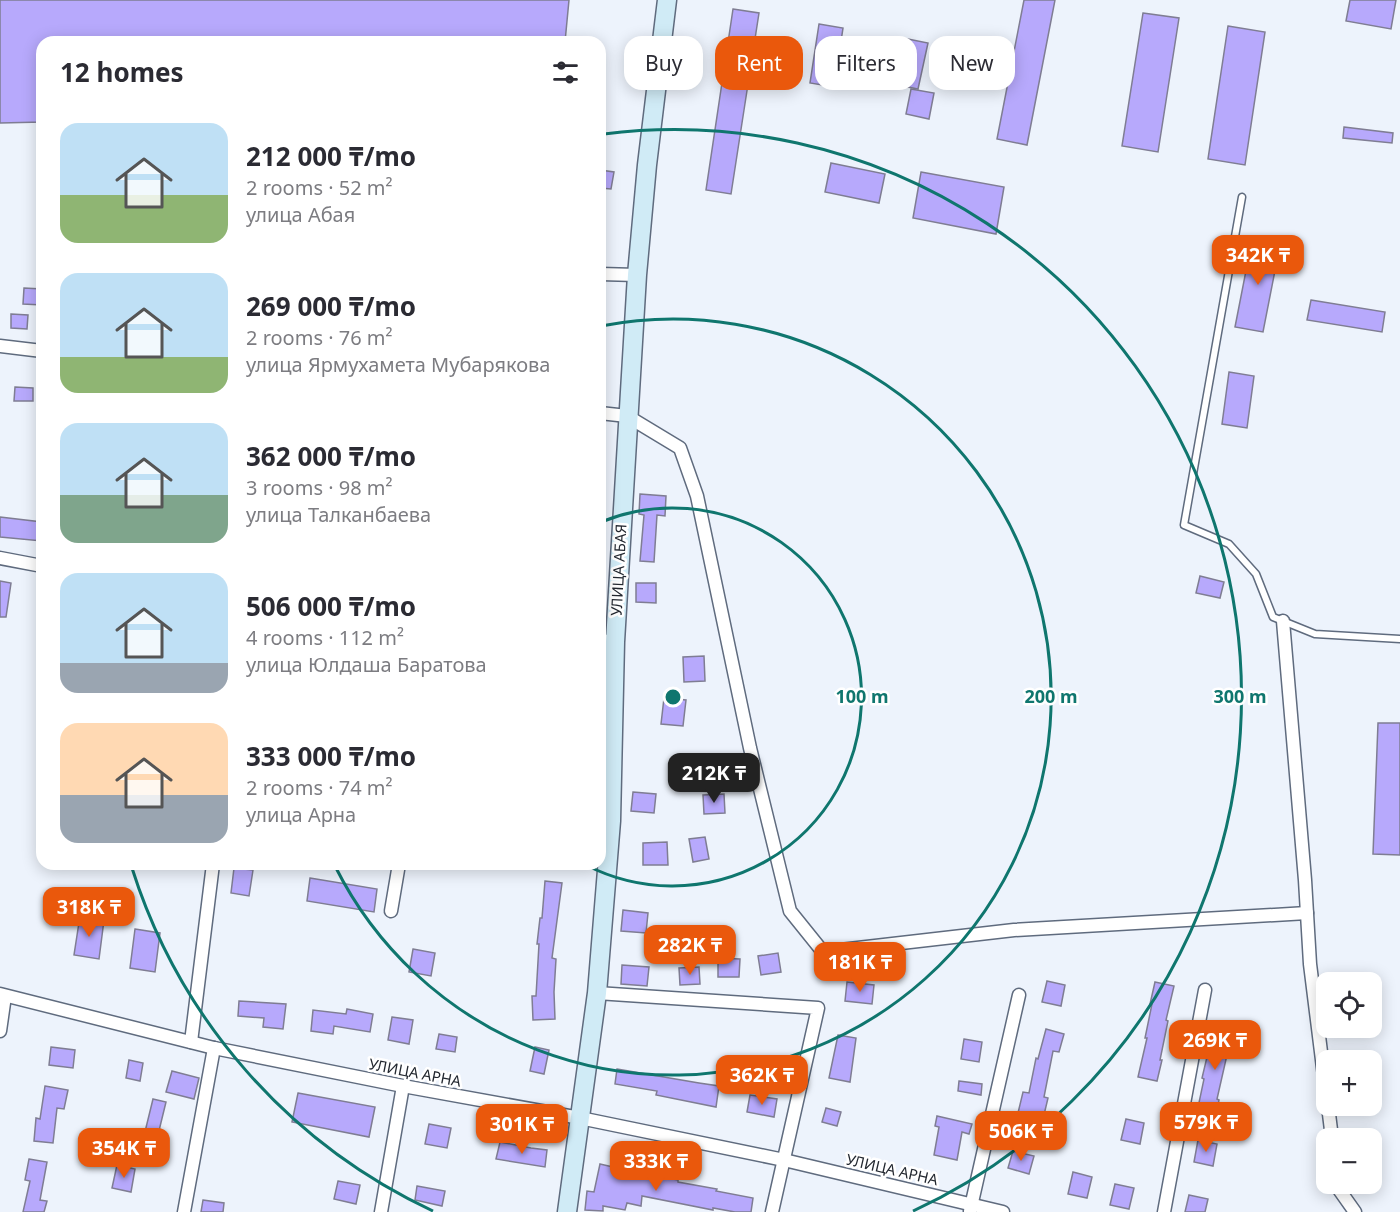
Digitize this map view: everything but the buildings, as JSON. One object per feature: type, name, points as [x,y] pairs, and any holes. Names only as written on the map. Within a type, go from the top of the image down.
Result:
[{"type":"street","name":"УЛИЦА АБАЯ","points":[[567,1212],[597,993],[611,821],[607,641],[647,165],[667,0]]},
{"type":"street","points":[[606,274],[637,275]]},
{"type":"street","points":[[0,346],[36,350]]},
{"type":"street","points":[[606,414],[627,416],[680,448],[697,496],[750,748],[790,911],[823,952],[1014,930],[1307,914]]},
{"type":"street","points":[[0,558],[36,565]]},
{"type":"street","points":[[1283,621],[1310,964],[1321,1050]]},
{"type":"street","points":[[191,1042],[212,870]]},
{"type":"street","points":[[390,911],[398,870]]},
{"type":"street","points":[[1164,1212],[1205,990]]},
{"type":"street","points":[[597,993],[818,1008],[772,1212]]},
{"type":"street","points":[[0,1031],[3,995]]},
{"type":"street","name":"УЛИЦА АРНА","points":[[3,995],[214,1048],[403,1086],[580,1118],[784,1160],[970,1208],[1003,1212]]},
{"type":"street","points":[[970,1208],[1019,996]]},
{"type":"street","points":[[184,1212],[214,1048]]},
{"type":"street","points":[[381,1212],[403,1086]]},
{"type":"street","points":[[1342,1194],[1355,1212]]},
{"type":"lane","points":[[1242,197],[1184,525],[1229,544],[1256,574],[1273,617],[1315,634],[1400,639]]}]
